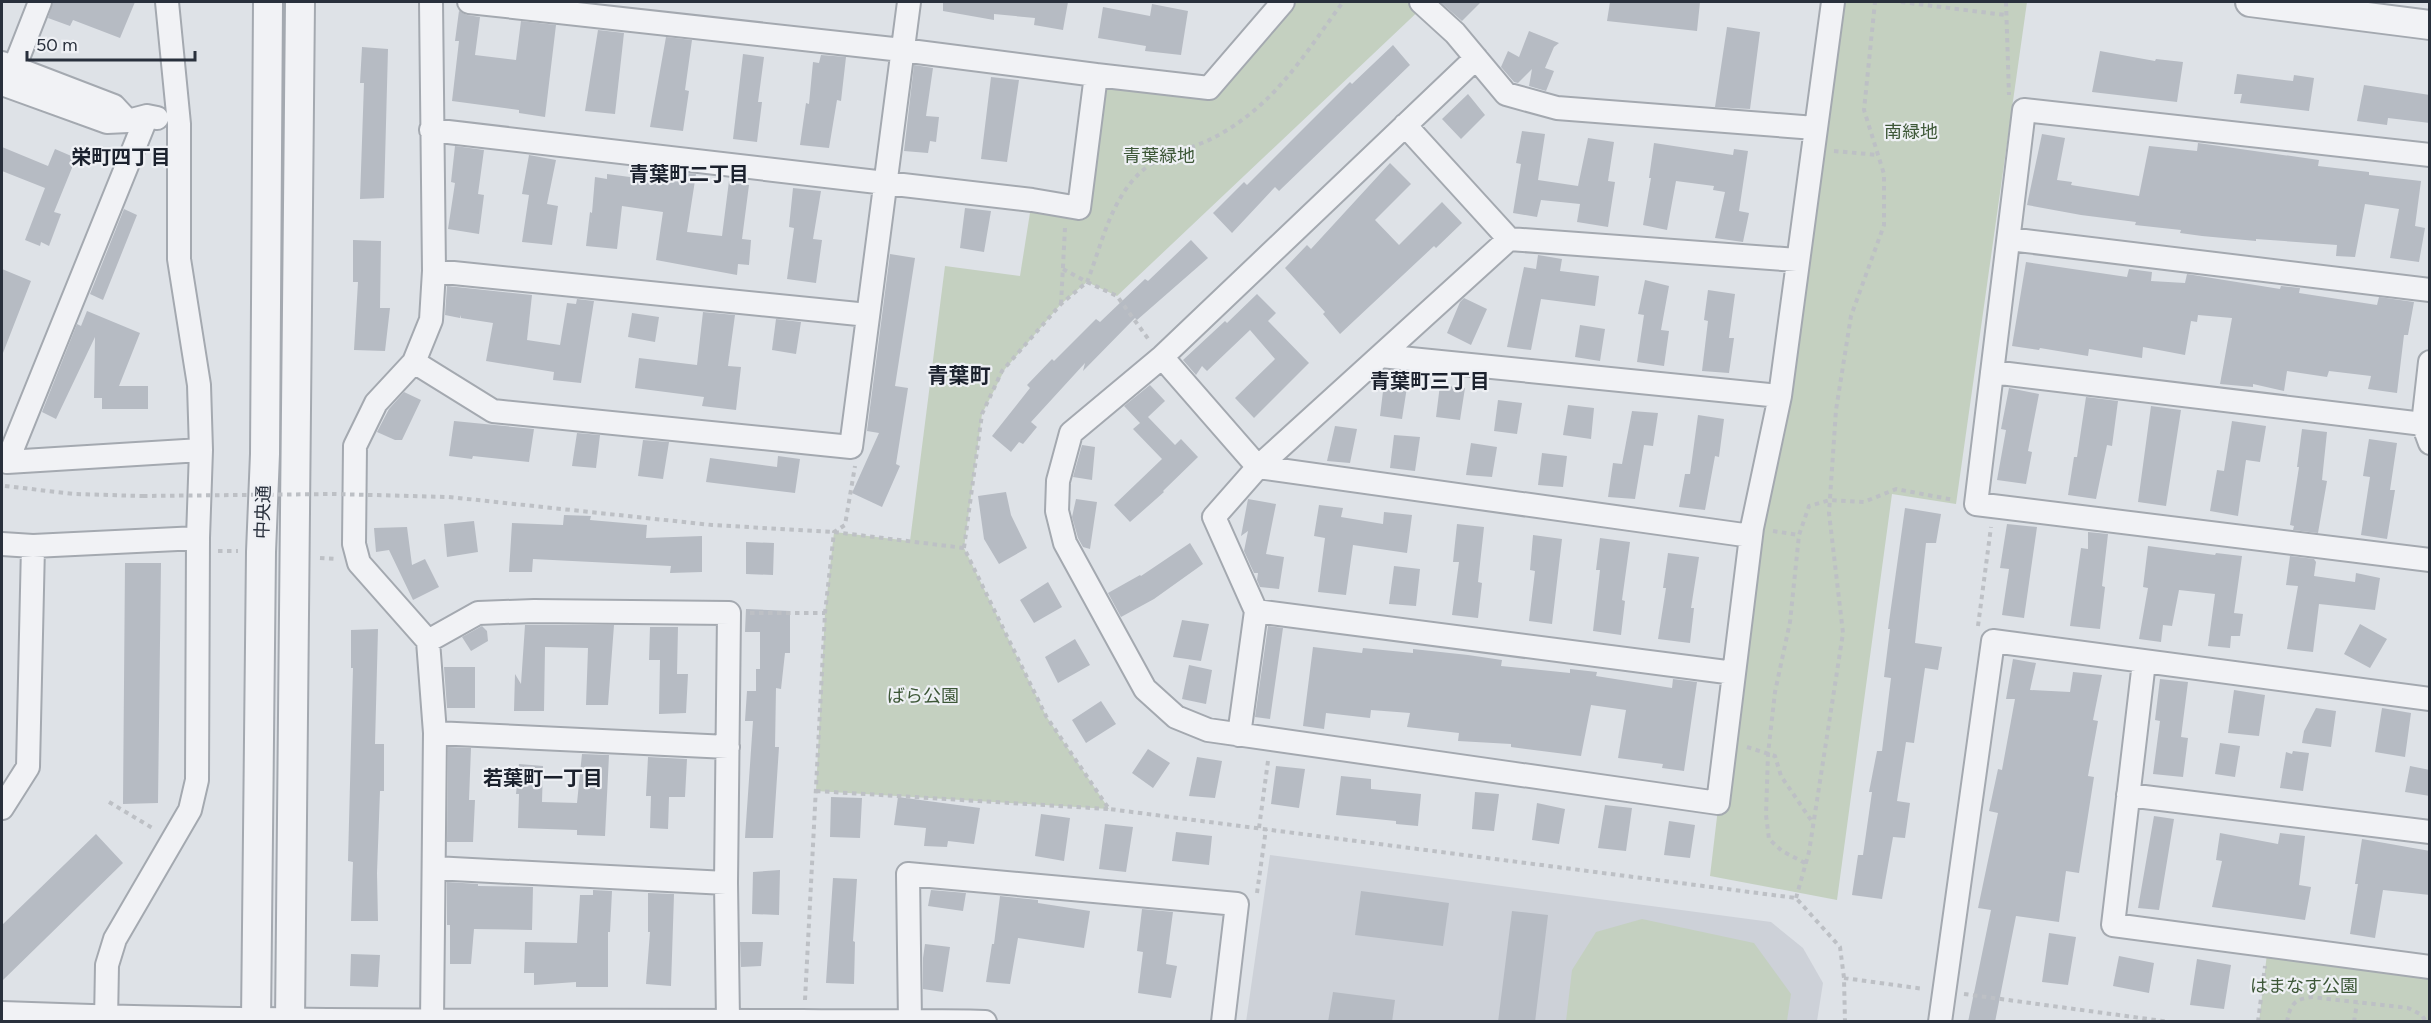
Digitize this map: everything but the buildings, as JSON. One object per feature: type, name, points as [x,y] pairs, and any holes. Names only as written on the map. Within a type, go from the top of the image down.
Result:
[{"type":"street","points":[[40,2],[5,80],[114,106],[138,118],[179,124]]},
{"type":"street","points":[[106,1019],[107,965],[115,939],[190,810],[197,780],[206,545],[199,385],[179,259],[179,124],[167,2]]},
{"type":"street","name":"中央通","points":[[256,1020],[261,552],[265,454],[268,2]]},
{"type":"street","name":"中央通","points":[[290,1020],[300,2]]},
{"type":"street","points":[[431,2],[434,270],[432,320],[414,362],[376,403],[355,446],[354,544],[359,562],[428,640],[435,733],[432,1021]]},
{"type":"street","points":[[469,2],[902,50],[1209,88],[1283,2]]},
{"type":"street","points":[[414,362],[493,411],[851,447],[909,2]]},
{"type":"street","points":[[1421,2],[1476,58],[1506,94],[1557,108],[1813,138]]},
{"type":"street","points":[[1476,58],[1162,357],[1071,433],[1058,480],[1057,511],[1065,543],[1145,689],[1176,717],[1208,730],[1718,803],[1751,536],[1780,396],[1833,2]]},
{"type":"street","points":[[2250,2],[2430,25]]},
{"type":"street","points":[[431,130],[886,183],[1078,208],[1096,75]]},
{"type":"street","points":[[2430,155],[2024,110],[1992,372],[1985,505],[2430,560]]},
{"type":"street","points":[[138,118],[4,461],[201,450]]},
{"type":"street","points":[[1405,125],[1509,239],[1797,260]]},
{"type":"street","points":[[1239,735],[1256,611],[1214,517],[1258,467],[1509,239]]},
{"type":"street","points":[[2009,239],[2430,290]]},
{"type":"street","points":[[434,270],[868,315]]},
{"type":"street","points":[[1381,356],[1780,396]]},
{"type":"street","points":[[1162,357],[1258,467],[1751,536]]},
{"type":"street","points":[[1992,372],[2426,434],[2430,362]]},
{"type":"street","points":[[2,544],[33,546],[206,545]]},
{"type":"street","points":[[2,808],[28,767],[33,546]]},
{"type":"street","points":[[428,640],[478,613],[534,611],[729,613],[726,883],[728,1020]]},
{"type":"street","points":[[1256,611],[1734,673]]},
{"type":"street","points":[[1940,1022],[1993,642],[2430,699]]},
{"type":"street","points":[[2144,662],[2113,925],[2430,967]]},
{"type":"street","points":[[435,733],[728,747]]},
{"type":"street","points":[[2128,795],[2430,832]]},
{"type":"street","points":[[434,868],[726,883]]},
{"type":"street","points":[[910,1020],[908,874],[1237,904],[1223,1022]]},
{"type":"street","points":[[2,1013],[106,1019],[985,1022]]},
{"type":"path","points":[[964,548],[982,414],[1002,371],[1060,304],[1087,282],[1098,254],[1103,232],[1123,194],[1148,166],[1211,139],[1246,117],[1279,88],[1343,2]]},
{"type":"path","points":[[1796,897],[1813,824],[1843,633],[1829,513],[1836,410],[1851,316],[1884,225],[1884,174],[1864,110],[1875,2]]},
{"type":"path","points":[[1901,2],[2005,15]]},
{"type":"path","points":[[2006,2],[2010,117],[2022,120]]},
{"type":"path","points":[[1813,138],[1878,155]]},
{"type":"path","points":[[1060,304],[1066,207]]},
{"type":"path","points":[[1063,269],[1117,296],[1162,357]]},
{"type":"path","points":[[804,1022],[825,613],[834,532],[845,525],[856,457],[851,447]]},
{"type":"path","points":[[2,485],[11,488],[74,494],[143,496],[334,494],[449,497]]},
{"type":"path","points":[[1805,863],[1782,851],[1769,839],[1766,815],[1768,754],[1775,692],[1790,622],[1799,535],[1809,506],[1830,500],[1864,502],[1896,489],[1985,505],[1977,625],[1993,642]]},
{"type":"path","points":[[206,545],[261,552]]},
{"type":"path","points":[[729,613],[825,613]]},
{"type":"path","points":[[1259,828],[1271,740]]},
{"type":"path","points":[[1725,740],[1775,756],[1781,776],[1813,824]]},
{"type":"path","points":[[816,791],[1109,809]]},
{"type":"path","points":[[109,802],[172,840]]},
{"type":"path","points":[[1237,904],[1255,906],[1266,829]]},
{"type":"path","points":[[2258,1022],[2268,945]]},
{"type":"path","points":[[1844,978],[2170,1022]]},
{"type":"path","points":[[2287,1022],[2291,1005],[2298,999],[2312,997],[2408,1008],[2422,1015],[2426,1022]]},
{"type":"path","points":[[2354,1022],[2357,1003]]},
{"type":"shaded area","points":[[1270,855],[1771,922],[1803,948],[1823,983],[1817,1021],[1246,1022]]},
{"type":"green space","points":[[1283,2],[1421,2],[1426,4],[1117,296],[1087,282],[1061,304],[1005,369],[982,414],[964,548],[1046,716],[1109,809],[816,791],[825,613],[834,532],[910,541],[945,266],[1020,276],[1032,200],[1078,208],[1096,75],[1209,88]]},
{"type":"green space","name":"南緑地","points":[[1833,2],[2027,2],[1956,504],[1892,494],[1837,900],[1710,876],[1734,673]]},
{"type":"green space","points":[[1642,919],[1754,943],[1791,994],[1787,1021],[1566,1021],[1572,970],[1596,932]]},
{"type":"green space","name":"はまなす公園","points":[[2268,945],[2429,967],[2429,1021],[2259,1022]]},
{"type":"district","name":"栄町四丁目","points":[[121,157]]},
{"type":"district","name":"青葉町二丁目","points":[[689,174]]},
{"type":"district","name":"青葉町","points":[[959,376]]},
{"type":"district","name":"青葉町三丁目","points":[[1430,381]]},
{"type":"district","name":"若葉町一丁目","points":[[543,778]]},
{"type":"park label","name":"青葉緑地","points":[[1159,156]]},
{"type":"park label","name":"ばら公園","points":[[923,696]]}]
